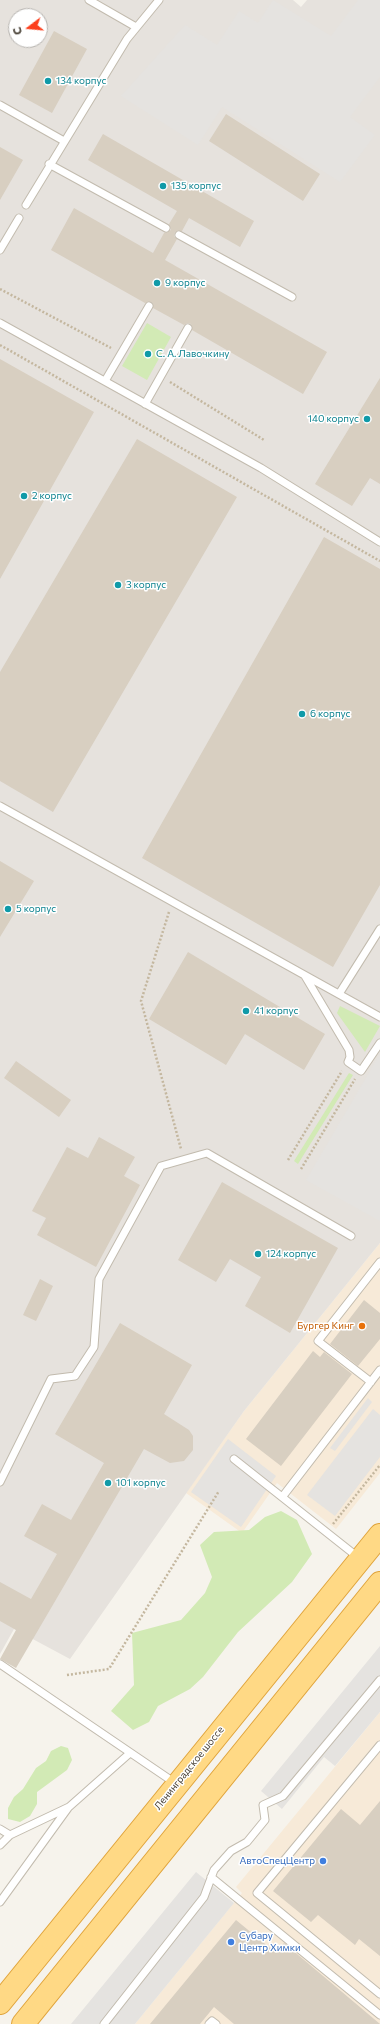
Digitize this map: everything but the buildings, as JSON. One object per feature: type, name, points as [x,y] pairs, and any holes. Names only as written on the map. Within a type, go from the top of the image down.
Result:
[{"type":"highway","name":"Ленинградское шоссе","points":[[0,2003],[380,1535]]},
{"type":"highway","points":[[23,2024],[380,1583]]},
{"type":"lane","points":[[89,0],[136,27]]},
{"type":"lane","points":[[26,205],[49,164],[127,39],[159,0]]},
{"type":"lane","points":[[0,105],[64,141]]},
{"type":"lane","points":[[49,164],[166,228]]},
{"type":"lane","points":[[0,250],[19,218]]},
{"type":"lane","points":[[179,235],[292,297]]},
{"type":"lane","points":[[105,381],[120,353],[149,306]]},
{"type":"lane","points":[[0,323],[261,468],[380,542]]},
{"type":"lane","points":[[145,404],[188,328]]},
{"type":"lane","points":[[0,806],[380,1017]]},
{"type":"lane","points":[[339,994],[380,929]]},
{"type":"lane","points":[[303,974],[349,1050],[350,1056],[348,1062],[361,1070],[380,1043]]},
{"type":"lane","points":[[0,1482],[51,1378],[75,1376],[94,1347],[99,1279],[161,1166],[206,1153],[351,1236]]},
{"type":"lane","points":[[371,1382],[318,1341],[380,1262]]},
{"type":"lane","points":[[283,1496],[380,1370]]},
{"type":"lane","points":[[234,1459],[283,1496],[360,1560]]},
{"type":"lane","points":[[0,1664],[177,1784]]},
{"type":"lane","points":[[104,2024],[204,1897],[214,1870],[231,1851],[247,1842],[265,1820],[263,1805],[283,1796],[380,1680]]},
{"type":"lane","points":[[380,1745],[257,1893],[380,1994]]},
{"type":"lane","points":[[0,1902],[69,1807],[130,1753]]},
{"type":"lane","points":[[0,1845],[10,1835],[69,1807]]},
{"type":"lane","points":[[0,1829],[10,1835]]},
{"type":"lane","points":[[211,1876],[380,2016]]},
{"type":"lane","points":[[209,2024],[212,2021],[216,2024]]},
{"type":"path","points":[[0,289],[120,353]]},
{"type":"path","points":[[0,344],[380,561]]},
{"type":"path","points":[[160,376],[264,440]]},
{"type":"path","points":[[172,902],[141,1001],[184,1160]]},
{"type":"path","points":[[288,1160],[348,1062]]},
{"type":"path","points":[[301,1169],[361,1070]]},
{"type":"path","points":[[327,1532],[380,1465]]},
{"type":"path","points":[[67,1675],[110,1669],[219,1491]]},
{"type":"shaded area","points":[[0,0],[293,0],[301,7],[307,0],[380,0],[380,1243],[244,1411],[70,1659],[14,1629],[0,1654]]},
{"type":"shaded area","points":[[273,0],[331,36],[358,0],[380,0],[380,77],[350,117],[375,135],[340,182],[222,107],[198,145],[121,96],[185,25],[217,45],[239,11],[258,23]]},
{"type":"shaded area","points":[[380,1054],[380,1221],[306,1180]]},
{"type":"shaded area","points":[[380,1243],[380,1473],[336,1529],[277,1483],[242,1533],[186,1493],[244,1411]]},
{"type":"shaded area","points":[[368,1398],[372,1402],[335,1451],[330,1448]]},
{"type":"shaded area","points":[[373,1409],[380,1415],[380,1457],[335,1516],[307,1495]]},
{"type":"shaded area","points":[[228,1439],[276,1476],[241,1527],[191,1492]]},
{"type":"shaded area","points":[[380,1646],[380,1712],[335,1766],[324,1757],[282,1809],[261,1791]]},
{"type":"shaded area","points":[[380,1712],[380,2024],[135,2024],[242,1893],[236,1887]]},
{"type":"shaded area","points":[[196,1872],[234,1903],[135,2024],[71,2024]]},
{"type":"green space","points":[[147,323],[171,337],[147,380],[122,366]]},
{"type":"green space","points":[[340,1006],[380,1026],[365,1052],[337,1013]]},
{"type":"green space","points":[[349,1073],[353,1075],[298,1164],[294,1161]]},
{"type":"green space","points":[[281,1511],[297,1520],[312,1554],[292,1582],[238,1632],[203,1677],[190,1689],[158,1706],[149,1722],[133,1730],[111,1711],[134,1685],[132,1633],[181,1620],[205,1593],[212,1577],[200,1545],[214,1532],[249,1530],[265,1517]]},
{"type":"green space","points":[[61,1746],[68,1748],[72,1760],[67,1770],[37,1792],[37,1804],[30,1816],[20,1822],[8,1819],[8,1808],[14,1797],[23,1789],[36,1768],[46,1761],[51,1751]]},
{"type":"place","name":"134 корпус","points":[[48,81]]},
{"type":"place","name":"135 корпус","points":[[163,186]]},
{"type":"place","name":"9 корпус","points":[[157,283]]},
{"type":"place","name":"С. А. Лавочкину","points":[[148,354]]},
{"type":"place","name":"140 корпус","points":[[367,419]]},
{"type":"place","name":"2 корпус","points":[[24,496]]},
{"type":"place","name":"3 корпус","points":[[118,585]]},
{"type":"place","name":"6 корпус","points":[[302,714]]},
{"type":"place","name":"5 корпус","points":[[8,909]]},
{"type":"place","name":"41 корпус","points":[[246,1011]]},
{"type":"place","name":"124 корпус","points":[[258,1254]]},
{"type":"place","name":"Бургер Кинг","points":[[362,1326]]},
{"type":"place","name":"101 корпус","points":[[108,1483]]},
{"type":"place","name":"АвтоСпецЦентр","points":[[323,1861]]},
{"type":"place","name":"Субару Центр Химки","points":[[231,1942]]}]
